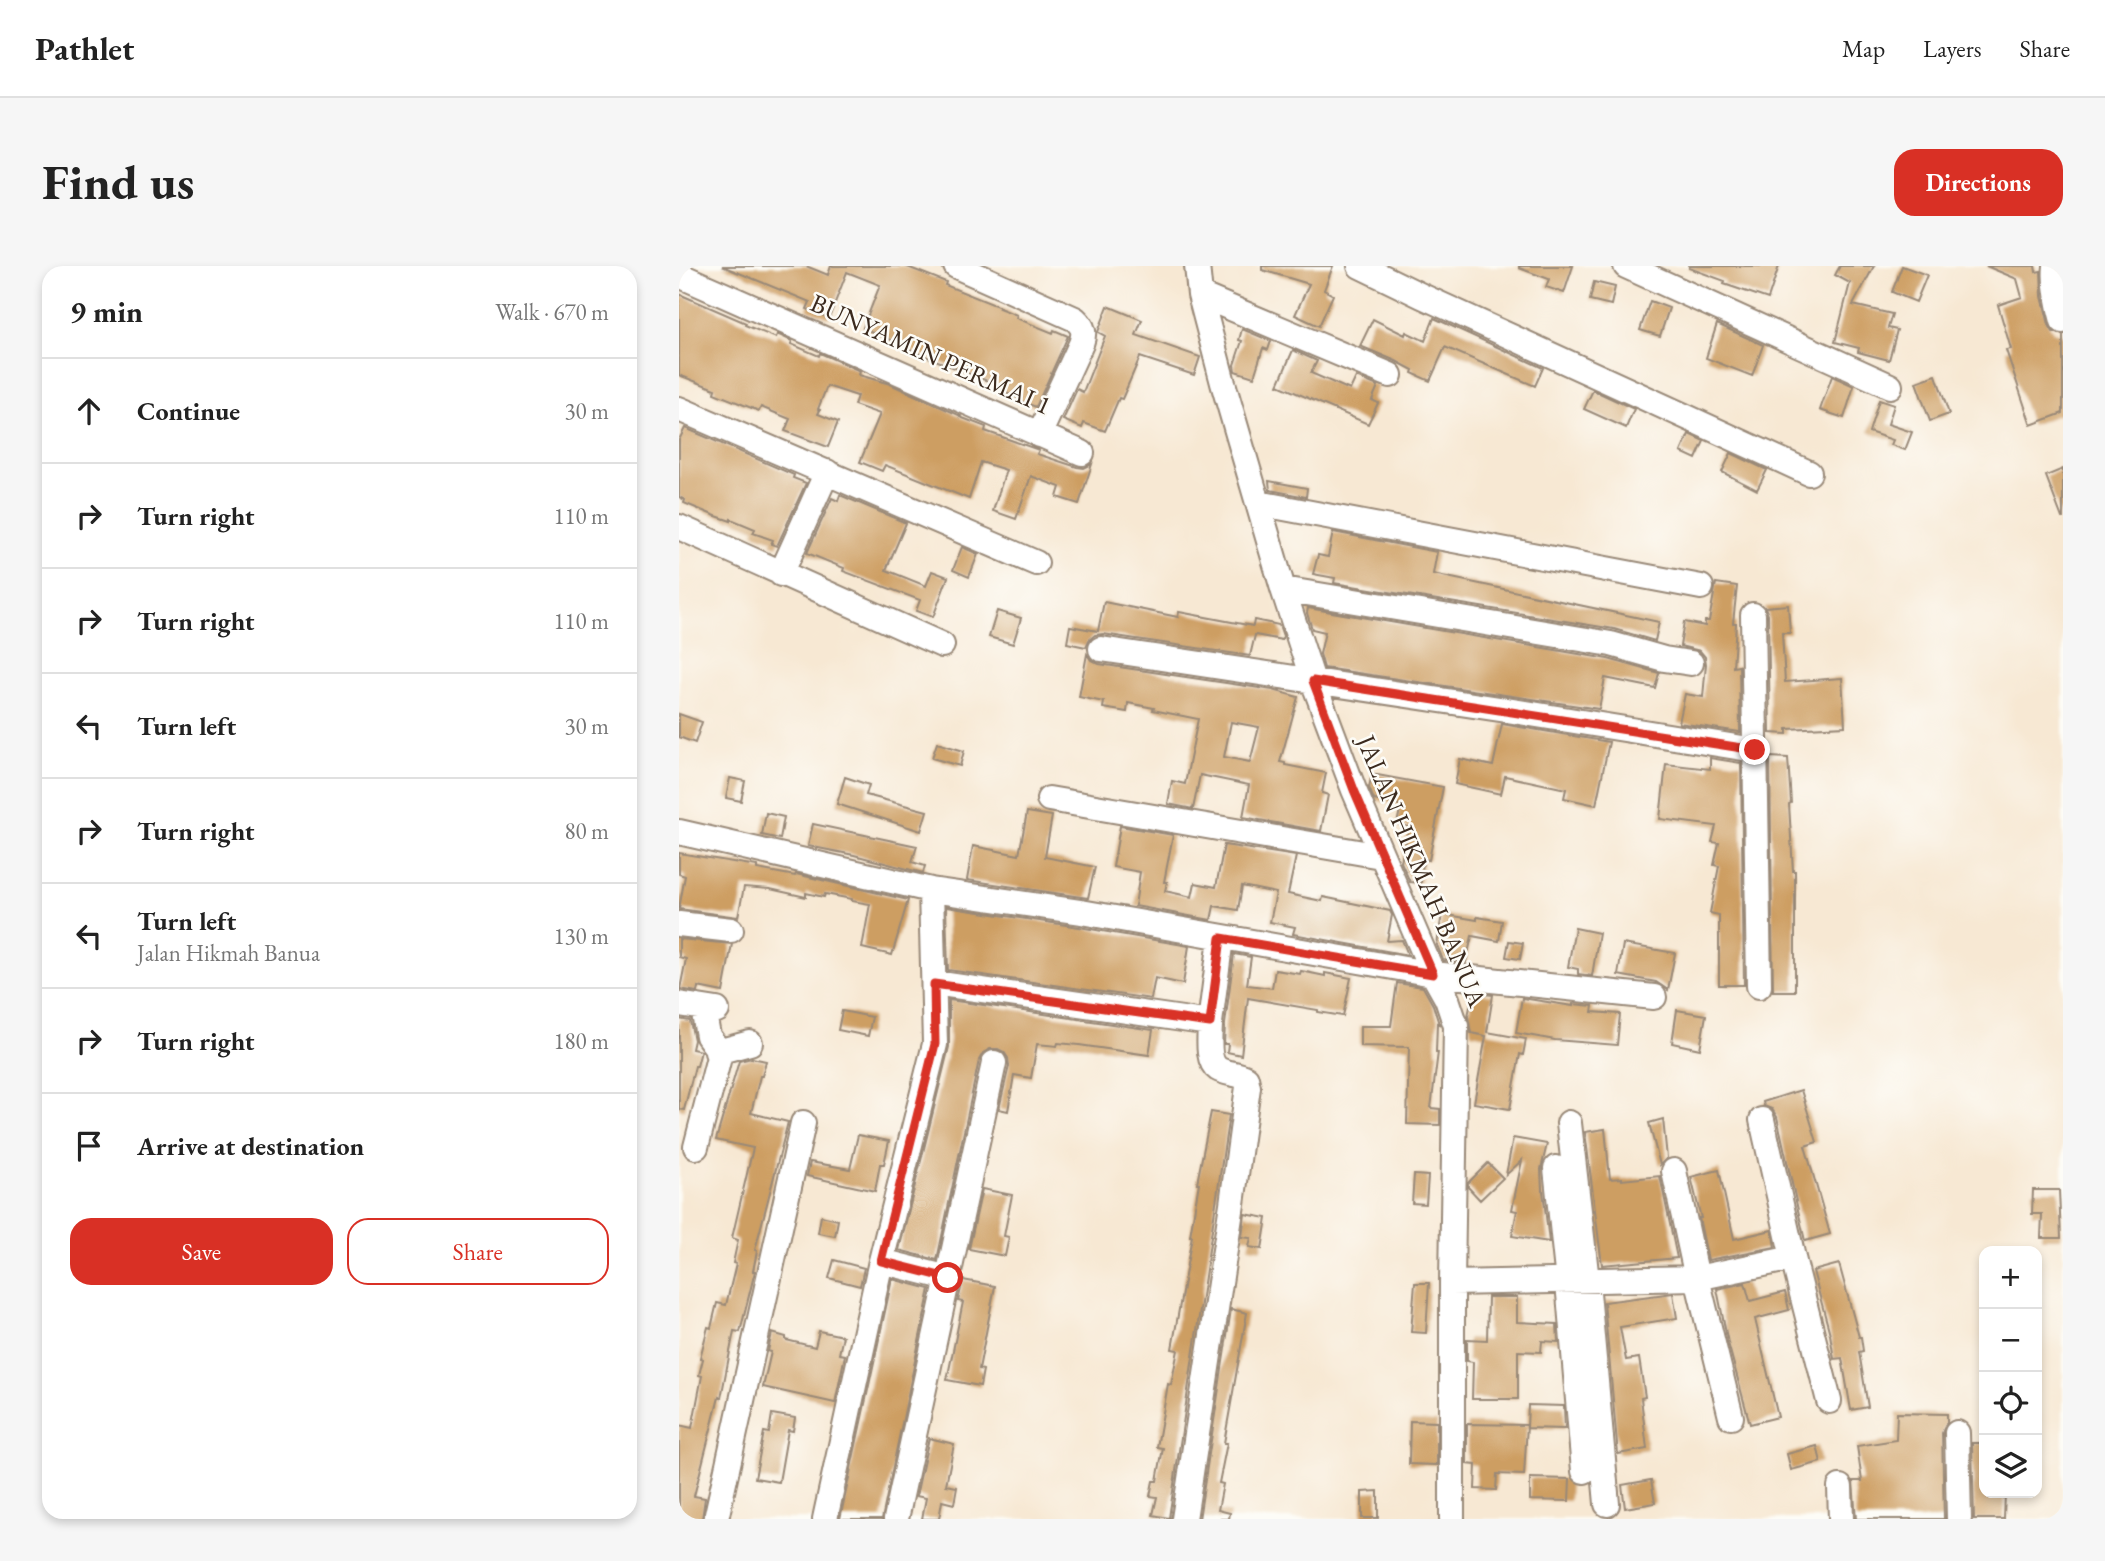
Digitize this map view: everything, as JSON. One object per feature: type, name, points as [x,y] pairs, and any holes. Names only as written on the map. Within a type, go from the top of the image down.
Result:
[{"type":"street","points":[[956,266],[1075,318],[1083,328],[1081,344],[1039,435]]},
{"type":"street","name":"JALAN HIKMAH BANUA","points":[[1197,266],[1200,295],[1258,503],[1313,681],[1381,856],[1433,974],[1447,999],[1456,1026],[1452,1519]]},
{"type":"street","points":[[1360,266],[1809,473]]},
{"type":"street","points":[[1626,266],[1890,386]]},
{"type":"street","points":[[2056,266],[2056,291],[2063,321]]},
{"type":"street","name":"BUNYAMIN PERMAI 1","points":[[696,275],[1082,453]]},
{"type":"street","points":[[1200,295],[1390,375]]},
{"type":"street","points":[[679,409],[1036,563]]},
{"type":"street","points":[[781,574],[827,472]]},
{"type":"street","points":[[1258,503],[1701,587]]},
{"type":"street","points":[[679,527],[942,645]]},
{"type":"street","points":[[1283,589],[1611,644],[1664,659],[1691,663]]},
{"type":"street","points":[[1753,615],[1759,986]]},
{"type":"street","points":[[1101,649],[1755,750]]},
{"type":"street","points":[[1049,799],[1381,856]]},
{"type":"street","points":[[679,832],[931,890],[1080,912],[1433,974],[1654,997]]},
{"type":"street","points":[[825,1519],[881,1261],[935,1034],[931,890]]},
{"type":"street","points":[[679,923],[731,930]]},
{"type":"street","points":[[1184,1519],[1248,1087],[1246,1078],[1242,1075],[1219,1070],[1210,1055],[1210,1023],[1221,938]]},
{"type":"street","points":[[934,984],[1210,1023]]},
{"type":"street","points":[[696,1147],[719,1057],[708,1036],[700,1007]]},
{"type":"street","points":[[717,1052],[750,1043]]},
{"type":"street","points":[[896,1519],[994,1063]]},
{"type":"street","points":[[1762,1120],[1829,1401]]},
{"type":"street","points":[[716,1519],[803,1123]]},
{"type":"street","points":[[1569,1123],[1578,1282],[1584,1471]]},
{"type":"street","points":[[1556,1168],[1578,1282],[1607,1504]]},
{"type":"street","points":[[1674,1171],[1731,1417]]},
{"type":"street","points":[[1452,1283],[1697,1278],[1793,1258]]},
{"type":"street","points":[[881,1261],[948,1278]]},
{"type":"street","points":[[1957,1433],[1959,1519]]},
{"type":"street","points":[[1840,1487],[1841,1519]]},
{"type":"building","points":[[722,266],[806,266],[828,275],[831,266],[905,266],[1000,307],[1017,315],[1016,318],[1068,336],[1036,407],[988,386],[990,382],[863,328],[880,285],[847,272],[829,318],[807,309],[810,302]]},
{"type":"building","points":[[1262,266],[1333,266],[1324,290],[1333,295],[1319,326],[1295,315],[1309,284],[1262,270]]},
{"type":"building","points":[[1519,266],[1573,266],[1564,293],[1546,287],[1549,279]]},
{"type":"building","points":[[1689,266],[1779,266],[1768,299],[1724,284],[1725,281]]},
{"type":"building","points":[[1840,266],[1874,266],[1853,305],[1892,314],[1888,328],[1897,330],[1889,360],[1858,352],[1859,348],[1835,342],[1850,283],[1835,275]]},
{"type":"building","points":[[1902,266],[1927,275],[1916,302],[1892,292]]},
{"type":"building","points":[[1986,266],[2035,266],[2036,272],[2041,271],[2042,296],[2049,325],[2053,332],[2063,335],[2063,413],[2031,425],[2006,350],[2011,349],[1998,305],[2022,297],[2017,279]]},
{"type":"building","points":[[1594,282],[1615,287],[1611,305],[1590,300]]},
{"type":"building","points":[[679,294],[746,323],[745,325],[776,338],[777,334],[792,341],[791,344],[819,356],[820,353],[860,371],[859,375],[890,384],[986,427],[985,431],[1039,450],[1037,454],[1077,467],[1084,468],[1092,464],[1079,504],[1057,497],[1060,487],[1031,476],[1016,519],[993,511],[1006,470],[981,462],[969,499],[885,465],[882,471],[860,462],[880,414],[854,405],[857,396],[827,386],[818,414],[838,422],[828,447],[785,431],[790,419],[761,407],[759,411],[679,375]]},
{"type":"building","points":[[1650,301],[1669,308],[1660,336],[1640,330]]},
{"type":"building","points":[[1108,306],[1142,320],[1136,335],[1200,357],[1194,375],[1140,357],[1105,431],[1084,423],[1082,428],[1063,420],[1077,389],[1083,392],[1105,336],[1098,332]]},
{"type":"building","points":[[1434,318],[1543,368],[1535,386],[1445,347],[1430,381],[1412,373],[1413,370],[1396,361],[1360,346],[1373,319],[1405,335],[1406,332],[1425,341]]},
{"type":"building","points":[[1717,324],[1763,345],[1752,376],[1706,358]]},
{"type":"building","points":[[1242,329],[1271,341],[1268,350],[1263,348],[1254,377],[1235,371]]},
{"type":"building","points":[[1293,350],[1317,361],[1311,373],[1350,390],[1356,377],[1378,386],[1372,400],[1378,403],[1368,424],[1278,385]]},
{"type":"building","points":[[1936,375],[1949,414],[1930,421],[1916,382]]},
{"type":"building","points":[[1832,376],[1854,386],[1844,418],[1820,410]]},
{"type":"building","points":[[1593,390],[1634,409],[1626,428],[1584,409]]},
{"type":"building","points":[[1879,400],[1894,405],[1888,424],[1912,432],[1905,450],[1891,445],[1893,440],[1869,432]]},
{"type":"building","points":[[685,428],[794,475],[793,478],[806,483],[777,546],[771,544],[773,540],[753,533],[755,529],[684,503],[685,500],[679,497],[679,440]]},
{"type":"building","points":[[1689,434],[1704,441],[1696,459],[1681,452]]},
{"type":"building","points":[[1731,453],[1767,470],[1757,490],[1722,472]]},
{"type":"building","points":[[2063,469],[2063,518],[2062,518],[2046,476]]},
{"type":"building","points":[[1269,481],[1307,488],[1306,497],[1270,490]]},
{"type":"building","points":[[840,495],[906,523],[886,570],[926,586],[932,571],[948,577],[933,617],[916,611],[920,600],[843,571],[844,568],[807,553],[832,498],[838,501]]},
{"type":"building","points":[[1333,532],[1437,552],[1433,574],[1659,622],[1655,641],[1614,629],[1334,583],[1335,578],[1313,574],[1318,555],[1328,557]]},
{"type":"building","points":[[962,547],[978,554],[969,577],[953,570]]},
{"type":"building","points":[[1716,583],[1737,586],[1733,623],[1736,623],[1733,667],[1739,666],[1740,732],[1679,723],[1685,694],[1703,697],[1706,664],[1700,651],[1680,646],[1684,622],[1705,626],[1705,621],[1709,621]]},
{"type":"building","points":[[1104,602],[1178,617],[1179,612],[1253,626],[1254,620],[1279,625],[1283,636],[1282,640],[1255,635],[1250,656],[1103,634],[1095,635],[1086,647],[1067,643],[1070,626],[1098,631]]},
{"type":"building","points":[[1788,605],[1790,633],[1782,633],[1785,682],[1842,678],[1845,726],[1787,729],[1787,734],[1770,733],[1768,615],[1765,607]]},
{"type":"building","points":[[1308,608],[1608,659],[1659,673],[1655,688],[1605,678],[1599,709],[1324,668],[1320,654],[1325,632],[1312,629]]},
{"type":"building","points":[[997,611],[1021,618],[1013,644],[989,637]]},
{"type":"building","points":[[1087,654],[1099,664],[1273,690],[1298,697],[1280,762],[1326,773],[1322,793],[1328,795],[1321,831],[1243,817],[1249,785],[1200,775],[1193,809],[1168,804],[1172,781],[1185,784],[1198,719],[1128,703],[1127,712],[1103,708],[1104,702],[1079,697]],"holes":[[[1231,722],[1259,727],[1250,762],[1224,757]]]},
{"type":"building","points":[[679,714],[702,722],[695,743],[679,737]]},
{"type":"building","points":[[1502,724],[1609,742],[1596,805],[1564,798],[1566,789],[1505,776],[1501,794],[1455,784],[1460,759],[1493,766]]},
{"type":"building","points":[[937,743],[964,751],[960,766],[932,758]]},
{"type":"building","points":[[1770,757],[1788,758],[1795,871],[1795,991],[1773,991]]},
{"type":"building","points":[[1710,758],[1741,763],[1744,985],[1719,985],[1719,915],[1710,913],[1719,866],[1714,865],[1719,843],[1712,842],[1716,826],[1660,819],[1666,764],[1710,769]]},
{"type":"building","points":[[1372,774],[1443,787],[1429,860],[1423,859],[1421,883],[1410,882],[1401,862],[1409,827],[1397,824],[1401,805],[1374,800],[1369,788]]},
{"type":"building","points":[[845,777],[869,785],[866,795],[927,811],[921,831],[837,804]]},
{"type":"building","points":[[730,778],[745,781],[741,801],[726,798]]},
{"type":"building","points":[[1027,812],[1052,816],[1045,857],[1095,867],[1088,898],[967,880],[973,846],[1019,855]]},
{"type":"building","points":[[766,813],[784,817],[780,839],[762,835]]},
{"type":"building","points":[[813,824],[917,846],[912,862],[925,866],[923,873],[808,846]]},
{"type":"building","points":[[1120,826],[1173,835],[1164,882],[1167,882],[1165,891],[1192,897],[1195,883],[1216,887],[1224,845],[1296,856],[1288,894],[1322,901],[1323,897],[1390,911],[1392,915],[1387,941],[1402,940],[1408,955],[1293,934],[1295,927],[1270,922],[1276,893],[1242,886],[1238,910],[1214,906],[1211,920],[1135,906],[1140,872],[1113,867]]},
{"type":"building","points":[[679,853],[757,866],[757,869],[795,876],[796,874],[908,900],[892,955],[862,948],[870,904],[852,899],[806,893],[806,897],[770,889],[744,887],[738,917],[679,909],[685,876],[679,874]]},
{"type":"building","points":[[946,907],[1189,946],[1183,984],[1155,978],[1151,999],[948,970]]},
{"type":"building","points":[[1442,914],[1502,921],[1499,941],[1472,936],[1466,962],[1443,960],[1437,945]]},
{"type":"building","points":[[1575,928],[1599,933],[1592,976],[1578,974],[1578,969],[1568,967]]},
{"type":"building","points":[[679,939],[732,944],[723,992],[698,987],[697,992],[680,989],[686,959],[679,957]]},
{"type":"building","points":[[1509,941],[1523,943],[1520,959],[1506,957]]},
{"type":"building","points":[[1623,944],[1675,953],[1668,990],[1656,982],[1618,975]]},
{"type":"building","points":[[1234,954],[1251,957],[1247,985],[1272,988],[1275,970],[1300,974],[1301,971],[1325,976],[1325,973],[1351,978],[1343,1016],[1248,998],[1241,1055],[1227,1052],[1228,1044],[1224,1044],[1225,1024]]},
{"type":"building","points":[[1397,983],[1423,987],[1439,1024],[1437,1023],[1438,1052],[1431,1108],[1440,1109],[1440,1125],[1407,1124],[1409,1047],[1360,1046],[1360,1026],[1391,1026]]},
{"type":"building","points":[[1473,993],[1493,995],[1487,1032],[1526,1039],[1523,1055],[1520,1054],[1510,1109],[1474,1103],[1486,1036],[1471,1033],[1468,1016]]},
{"type":"building","points":[[1522,998],[1573,1006],[1593,1006],[1592,1012],[1620,1014],[1617,1045],[1555,1040],[1516,1033]]},
{"type":"building","points":[[949,1000],[1153,1030],[1149,1055],[1079,1045],[1037,1044],[1031,1078],[1014,1075],[1008,1111],[999,1109],[1009,1066],[1008,1058],[998,1049],[983,1053],[979,1060],[937,1260],[899,1250],[949,1047]]},
{"type":"building","points":[[1677,1010],[1706,1015],[1700,1049],[1672,1043]]},
{"type":"building","points":[[842,1011],[872,1017],[868,1036],[838,1030]]},
{"type":"building","points":[[679,1019],[690,1021],[694,1040],[692,1049],[701,1051],[684,1110],[679,1109]]},
{"type":"building","points":[[752,1058],[766,1061],[751,1113],[788,1122],[755,1250],[755,1271],[740,1332],[734,1331],[721,1398],[719,1397],[694,1496],[705,1498],[702,1519],[679,1519],[679,1425],[692,1428],[702,1376],[699,1375],[703,1359],[700,1358],[708,1327],[711,1328],[717,1303],[726,1305],[736,1264],[733,1263],[738,1240],[732,1238],[753,1148],[716,1140],[739,1061]]},
{"type":"building","points":[[1801,1090],[1817,1142],[1805,1146],[1830,1234],[1805,1241],[1777,1117],[1763,1102]]},
{"type":"building","points":[[1211,1112],[1229,1115],[1169,1518],[1153,1515],[1157,1497],[1150,1496],[1153,1481],[1157,1481],[1163,1448],[1157,1447],[1168,1384],[1171,1385],[1178,1350],[1172,1349],[1192,1236],[1197,1183]]},
{"type":"building","points":[[1663,1119],[1667,1158],[1660,1165],[1649,1123]]},
{"type":"building","points":[[1605,1129],[1610,1179],[1660,1176],[1677,1258],[1602,1265],[1585,1132]]},
{"type":"building","points":[[858,1135],[889,1141],[884,1164],[880,1164],[875,1191],[807,1176],[810,1162],[850,1169]]},
{"type":"building","points":[[1513,1138],[1547,1144],[1541,1169],[1549,1242],[1512,1236],[1517,1211],[1512,1210],[1522,1160],[1506,1175]]},
{"type":"building","points":[[1488,1163],[1503,1178],[1480,1200],[1468,1187],[1468,1183]]},
{"type":"building","points":[[1719,1170],[1734,1239],[1772,1230],[1775,1247],[1708,1260],[1691,1177]]},
{"type":"building","points":[[1414,1175],[1428,1176],[1426,1204],[1412,1203]]},
{"type":"building","points":[[982,1189],[1012,1195],[1004,1236],[1009,1237],[1005,1256],[969,1249]]},
{"type":"building","points":[[2033,1190],[2059,1190],[2061,1238],[2041,1238],[2042,1214],[2032,1214]]},
{"type":"building","points":[[1245,1214],[1267,1218],[1262,1249],[1249,1247],[1251,1238],[1242,1237]]},
{"type":"building","points":[[821,1216],[838,1220],[835,1236],[818,1233]]},
{"type":"building","points":[[834,1260],[864,1268],[860,1286],[829,1278]]},
{"type":"building","points":[[1839,1264],[1861,1337],[1863,1351],[1859,1352],[1868,1407],[1851,1410],[1842,1358],[1834,1359],[1813,1271]]},
{"type":"building","points":[[892,1279],[930,1289],[882,1519],[840,1519]]},
{"type":"building","points":[[963,1280],[995,1286],[979,1369],[983,1370],[980,1386],[947,1380],[963,1302],[958,1301]]},
{"type":"building","points":[[1415,1283],[1429,1283],[1426,1333],[1411,1332]]},
{"type":"building","points":[[1745,1283],[1750,1301],[1785,1292],[1789,1310],[1755,1319],[1778,1417],[1750,1424],[1728,1343],[1717,1289]]},
{"type":"building","points":[[1673,1293],[1677,1318],[1620,1327],[1626,1360],[1639,1358],[1645,1397],[1641,1398],[1647,1449],[1618,1454],[1604,1302]]},
{"type":"building","points":[[1488,1297],[1517,1297],[1517,1322],[1557,1324],[1558,1342],[1542,1341],[1541,1352],[1518,1351],[1518,1399],[1472,1399],[1473,1362],[1467,1361],[1467,1339],[1487,1340]]},
{"type":"building","points":[[1231,1309],[1247,1313],[1219,1483],[1223,1484],[1218,1510],[1230,1513],[1229,1519],[1199,1519]]},
{"type":"building","points":[[819,1331],[843,1336],[839,1354],[845,1355],[835,1403],[763,1387],[771,1352],[768,1351],[772,1333],[786,1337],[786,1340],[815,1347]]},
{"type":"building","points":[[1528,1405],[1564,1406],[1565,1429],[1527,1428]]},
{"type":"building","points":[[1897,1413],[1947,1414],[1942,1433],[1944,1519],[1856,1519],[1853,1481],[1862,1481],[1857,1446],[1896,1440]]},
{"type":"building","points":[[772,1414],[795,1418],[793,1431],[788,1430],[779,1482],[755,1478],[764,1432],[769,1433]]},
{"type":"building","points":[[1410,1421],[1437,1422],[1437,1465],[1409,1464]]},
{"type":"building","points":[[1467,1424],[1527,1425],[1524,1475],[1497,1474],[1496,1490],[1475,1489],[1476,1465],[1467,1464]]},
{"type":"building","points":[[929,1438],[954,1444],[946,1485],[957,1487],[954,1504],[942,1501],[939,1519],[922,1519],[926,1498],[916,1496]]},
{"type":"building","points":[[1972,1443],[1979,1443],[1979,1498],[2005,1498],[2004,1519],[1974,1519]]},
{"type":"building","points":[[1817,1446],[1821,1462],[1791,1470],[1787,1454]]},
{"type":"building","points":[[1530,1478],[1570,1479],[1569,1501],[1530,1500]]},
{"type":"building","points":[[1651,1480],[1655,1503],[1625,1508],[1622,1485]]},
{"type":"building","points":[[1378,1491],[1378,1518],[1362,1518],[1362,1492]]},
{"type":"route","points":[[948,1278],[881,1261],[935,1044],[934,984],[1210,1023],[1221,938],[1433,974],[1354,790],[1313,681],[1755,750]]}]
